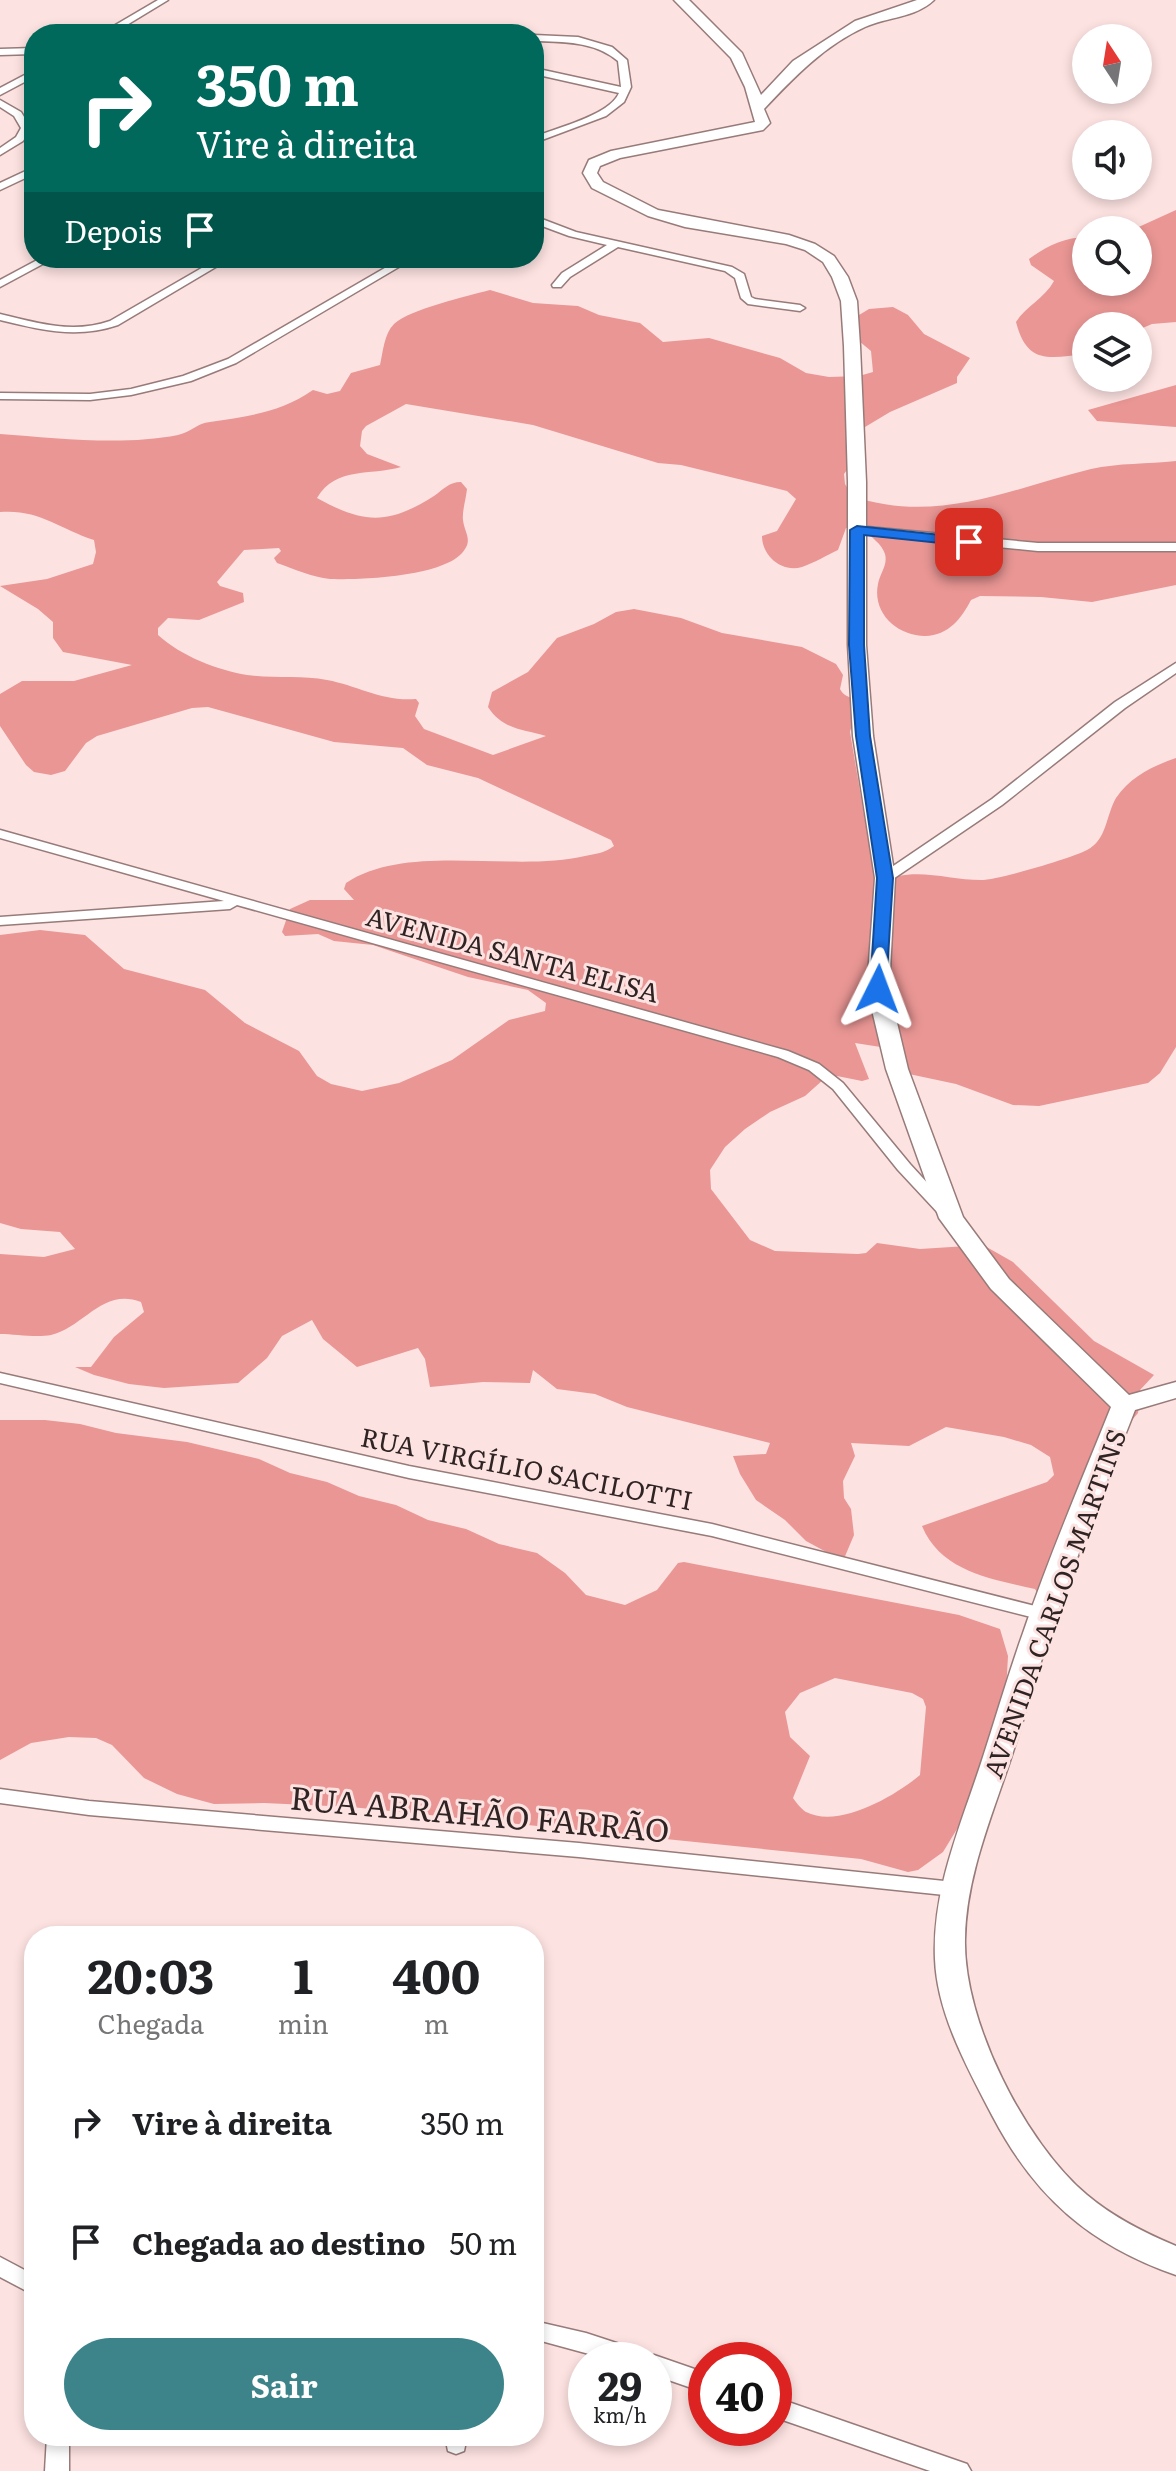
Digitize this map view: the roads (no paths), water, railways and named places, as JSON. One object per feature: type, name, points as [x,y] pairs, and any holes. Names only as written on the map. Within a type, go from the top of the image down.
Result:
[{"type":"street","points":[[122,24],[164,0]]},
{"type":"street","points":[[681,0],[737,56],[752,87],[757,108]]},
{"type":"street","name":"AVENIDA CARLOS MARTINS","points":[[927,0],[911,9],[860,24],[798,64],[757,108],[763,123],[747,132],[616,154],[594,163],[590,173],[597,185],[653,213],[685,222],[789,240],[821,253],[834,266],[849,301],[857,530],[857,645],[863,736],[885,878],[878,989],[897,1069],[951,1218],[1000,1284],[1124,1405],[1043,1614],[954,1889],[950,1962],[956,1997],[967,2030],[1011,2120],[1047,2177],[1064,2195],[1137,2245],[1176,2261]]},
{"type":"street","points":[[544,38],[578,40],[615,52],[622,60],[625,91],[617,105],[603,114],[544,133]]},
{"type":"street","points":[[0,52],[24,51]]},
{"type":"street","points":[[544,73],[625,91]]},
{"type":"street","points":[[0,92],[24,79]]},
{"type":"street","points":[[0,103],[22,118],[24,123]]},
{"type":"street","points":[[0,152],[20,139],[24,132]]},
{"type":"street","points":[[20,139],[24,140]]},
{"type":"street","points":[[0,187],[24,175]]},
{"type":"street","points":[[544,223],[564,231],[728,269],[742,279],[749,300],[769,306],[800,308]]},
{"type":"street","points":[[557,285],[566,275],[617,243]]},
{"type":"street","points":[[0,284],[30,268]]},
{"type":"street","points":[[0,317],[57,331],[99,328],[114,323],[209,268]]},
{"type":"street","points":[[0,396],[90,397],[150,389],[195,376],[232,361],[392,268]]},
{"type":"street","points":[[857,530],[1038,547],[1176,547]]},
{"type":"street","points":[[885,878],[997,802],[1120,705],[1176,667]]},
{"type":"street","name":"AVENIDA SANTA ELISA","points":[[0,834],[241,904],[747,1043],[814,1067],[838,1086],[904,1167],[951,1218]]},
{"type":"street","points":[[0,921],[241,904]]},
{"type":"street","name":"RUA VIRGÍLIO SACILOTTI","points":[[0,1378],[409,1472],[712,1530],[1043,1614]]},
{"type":"street","points":[[1124,1405],[1176,1390]]},
{"type":"street","name":"RUA ABRAHÃO FARRÃO","points":[[0,1796],[89,1808],[579,1850],[954,1889]]},
{"type":"street","points":[[0,2266],[24,2280]]},
{"type":"street","points":[[544,2332],[586,2342]]},
{"type":"street","points":[[792,2413],[959,2471]]},
{"type":"street","points":[[57,2471],[58,2446]]}]
